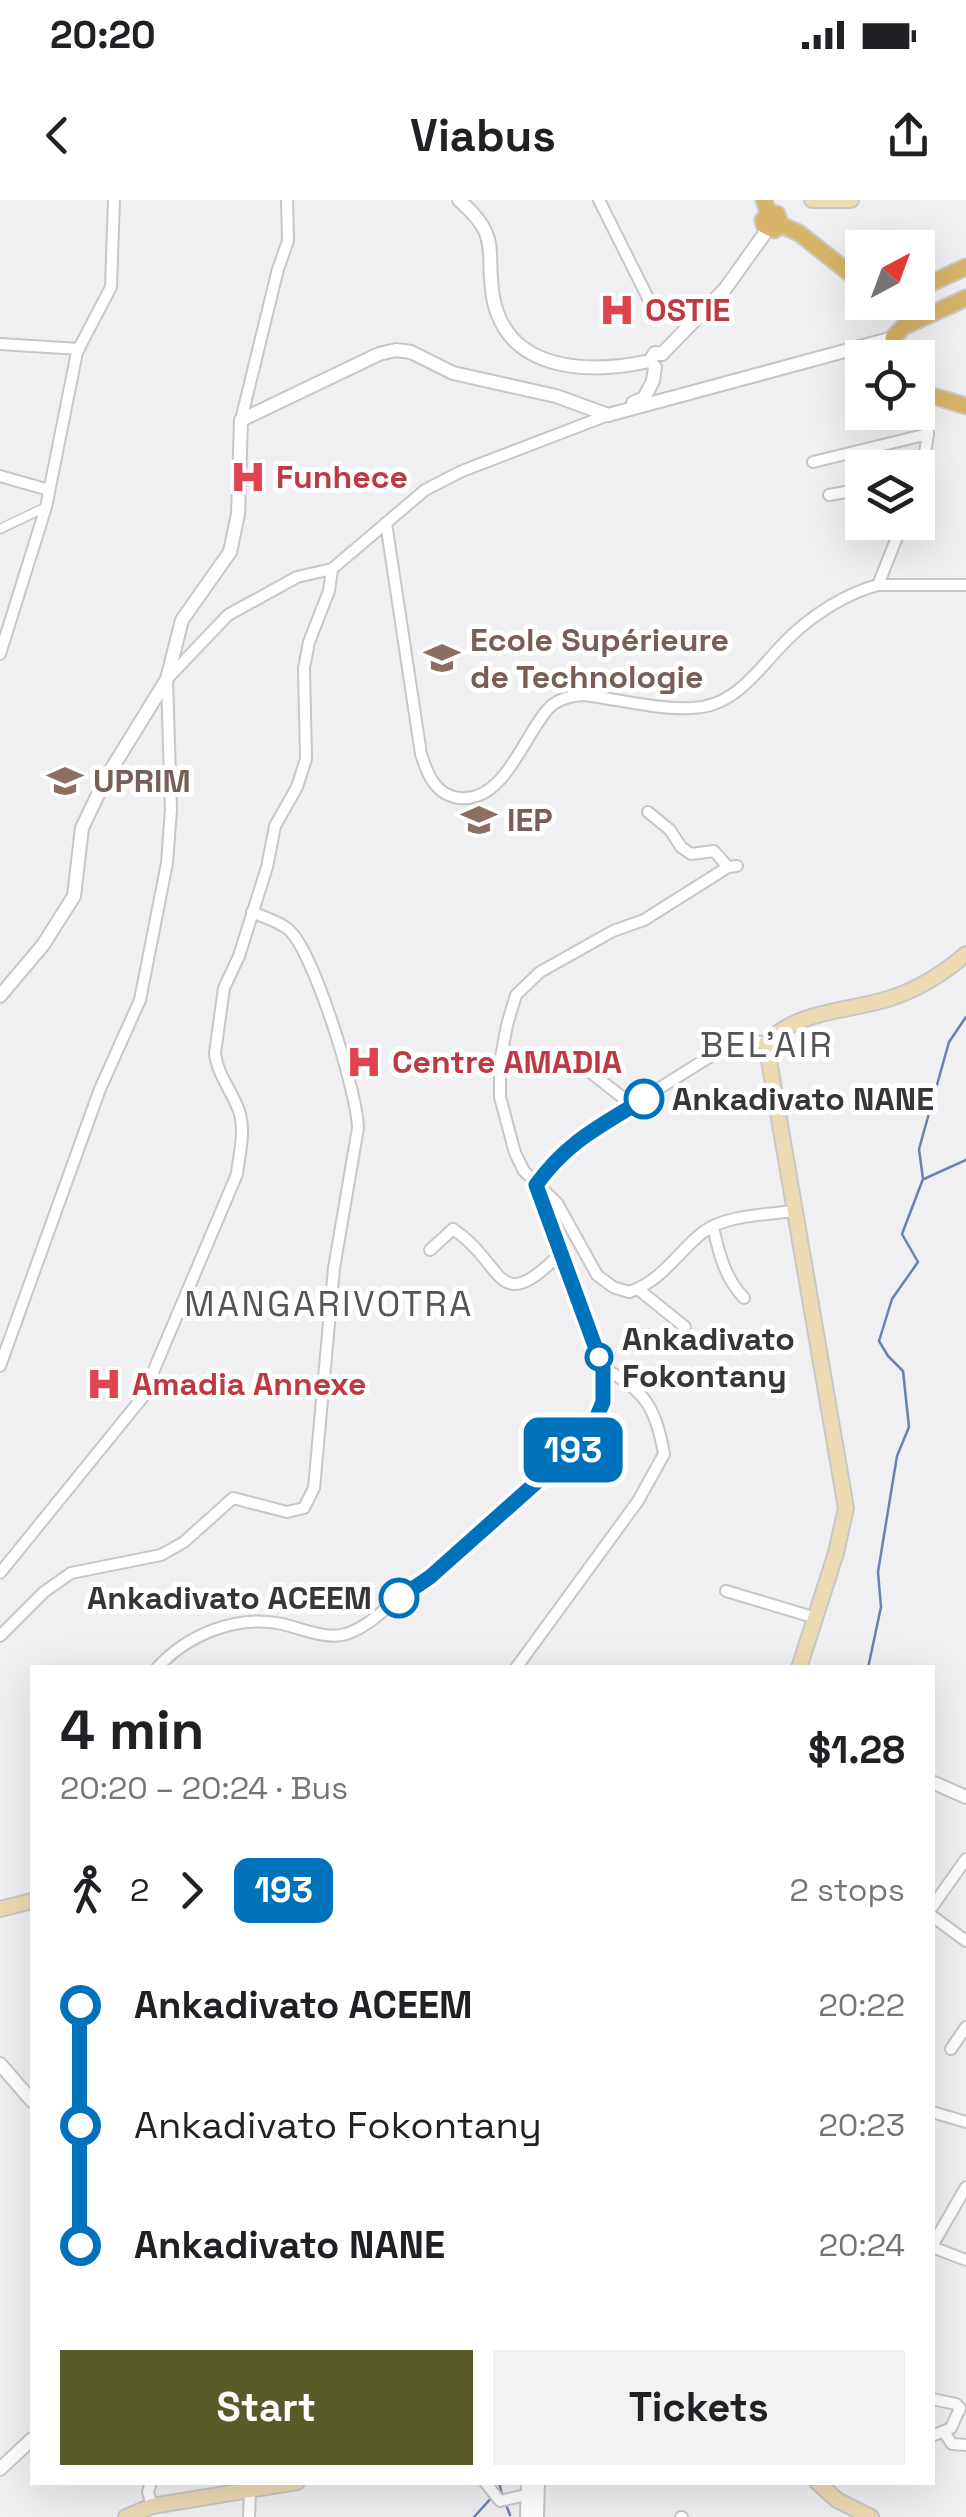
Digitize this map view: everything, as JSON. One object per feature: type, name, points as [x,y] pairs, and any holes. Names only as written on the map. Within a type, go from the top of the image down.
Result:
[{"type":"main road","points":[[812,200],[851,200]]},
{"type":"main road","points":[[770,217],[800,233],[845,269]]},
{"type":"main road","points":[[935,281],[966,267]]},
{"type":"main road","points":[[893,338],[904,327],[966,298]]},
{"type":"main road","points":[[935,395],[966,406]]},
{"type":"main road","points":[[800,1665],[836,1553],[846,1508],[766,1043],[790,1024],[808,1017],[922,986],[966,954]]},
{"type":"main road","points":[[0,1909],[30,1902]]},
{"type":"main road","points":[[126,2517],[152,2506],[280,2485]]},
{"type":"main road","points":[[820,2485],[838,2500],[871,2517]]},
{"type":"street","points":[[0,654],[46,507],[79,348],[111,288],[114,200]]},
{"type":"street","points":[[0,1366],[100,1089],[140,1000],[168,863],[168,680],[182,620],[234,542],[241,420],[288,241],[288,200]]},
{"type":"street","points":[[459,200],[486,231],[499,316],[512,338],[528,354],[591,368],[656,362]]},
{"type":"street","points":[[599,200],[651,304]]},
{"type":"street","points":[[0,996],[44,945],[74,896],[82,828],[106,778],[168,680],[219,622],[297,577],[332,569],[408,502],[444,479],[644,398],[656,362],[725,290],[770,217]]},
{"type":"street","points":[[241,420],[396,350],[420,356],[466,377],[556,396],[608,415],[893,338]]},
{"type":"street","points":[[0,344],[79,348]]},
{"type":"street","points":[[650,402],[656,362]]},
{"type":"street","points":[[925,450],[927,430]]},
{"type":"street","points":[[813,462],[928,434]]},
{"type":"street","points":[[0,476],[49,490]]},
{"type":"street","points":[[829,496],[845,493]]},
{"type":"street","points":[[0,529],[46,507]]},
{"type":"street","points":[[386,523],[421,754],[434,784],[452,797],[477,797],[490,790],[550,707],[565,698],[583,695],[693,708],[719,702],[740,690],[806,622],[839,602],[878,585],[966,585]]},
{"type":"street","points":[[878,585],[896,540]]},
{"type":"street","points":[[0,1573],[142,1398],[236,1174],[241,1115],[216,1063],[215,1052],[224,988],[239,956],[276,826],[297,787],[306,759],[304,668],[309,642],[330,591],[332,569]]},
{"type":"street","points":[[648,812],[670,830],[681,848],[691,854],[714,852],[733,867],[644,920],[613,930],[540,972],[516,995],[500,1062],[505,1126],[524,1172],[557,1203],[597,1275],[613,1287],[629,1292],[653,1282],[704,1231],[793,1211]]},
{"type":"street","points":[[0,1636],[44,1592],[71,1573],[161,1555],[184,1542],[233,1498],[287,1512],[304,1508],[314,1488],[334,1268],[358,1128],[357,1112],[348,1072],[312,972],[290,930],[252,912]]},
{"type":"street","points":[[536,1185],[557,1156],[722,1049],[746,1039],[766,1043]]},
{"type":"street","points":[[576,1061],[622,1096],[628,1109]]},
{"type":"street","points":[[160,1665],[200,1634],[230,1624],[276,1622],[328,1636],[344,1636],[369,1625],[430,1577],[575,1448],[592,1428],[603,1402],[603,1368],[536,1185]]},
{"type":"street","points":[[713,1227],[724,1268],[744,1298]]},
{"type":"street","points":[[430,1250],[453,1229],[472,1242],[491,1270],[510,1284],[526,1284],[536,1279],[562,1252]]},
{"type":"street","points":[[638,1289],[685,1327]]},
{"type":"street","points":[[518,1665],[638,1500],[664,1454],[659,1426],[648,1403],[632,1384],[603,1368]]},
{"type":"street","points":[[726,1591],[816,1618]]},
{"type":"street","points":[[935,1783],[966,1797]]},
{"type":"street","points":[[935,1903],[966,1859]]},
{"type":"street","points":[[935,1918],[966,1941]]},
{"type":"street","points":[[951,2049],[966,2026]]},
{"type":"street","points":[[0,2064],[30,2099]]},
{"type":"street","points":[[935,2113],[966,2122]]},
{"type":"street","points":[[935,2241],[966,2187]]},
{"type":"street","points":[[935,2247],[966,2260]]},
{"type":"street","points":[[935,2400],[960,2408],[951,2428],[935,2435]]},
{"type":"street","points":[[944,2432],[952,2444],[966,2445]]},
{"type":"street","points":[[0,2469],[30,2441]]},
{"type":"street","points":[[151,2485],[148,2492],[152,2506]]},
{"type":"street","points":[[487,2485],[499,2499],[527,2489],[526,2517]]},
{"type":"street","points":[[536,2517],[538,2485]]},
{"type":"street","points":[[249,2517],[250,2490]]},
{"type":"waterway","points":[[869,1665],[881,1607],[878,1572],[897,1456],[909,1427],[903,1371],[879,1341],[892,1299],[918,1262],[902,1234],[923,1179],[919,1149],[949,1042],[966,1017]]},
{"type":"waterway","points":[[924,1179],[966,1160]]},
{"type":"waterway","points":[[500,2485],[502,2495]]},
{"type":"waterway","points":[[474,2517],[493,2496]]},
{"type":"waterway","points":[[505,2502],[510,2515]]},
{"type":"bus line","name":"193","points":[[399,1598],[430,1577],[575,1448],[592,1428],[603,1402],[603,1368],[536,1185],[557,1156],[644,1099]]},
{"type":"place","name":"OSTIE","points":[[617,310]]},
{"type":"place","name":"Funhece","points":[[248,477]]},
{"type":"place","name":"Ecole Supérieure de Technologie","points":[[442,658]]},
{"type":"place","name":"UPRIM","points":[[65,781]]},
{"type":"place","name":"IEP","points":[[479,820]]},
{"type":"place","name":"Centre AMADIA","points":[[364,1062]]},
{"type":"place","name":"Ankadivato NANE","points":[[644,1099]]},
{"type":"place","name":"Ankadivato Fokontany","points":[[599,1357]]},
{"type":"place","name":"Amadia Annexe","points":[[104,1384]]},
{"type":"place","name":"Ankadivato ACEEM","points":[[399,1598]]},
{"type":"district","name":"BEL'AIR","points":[[767,1045]]},
{"type":"district","name":"MANGARIVOTRA","points":[[329,1304]]}]
